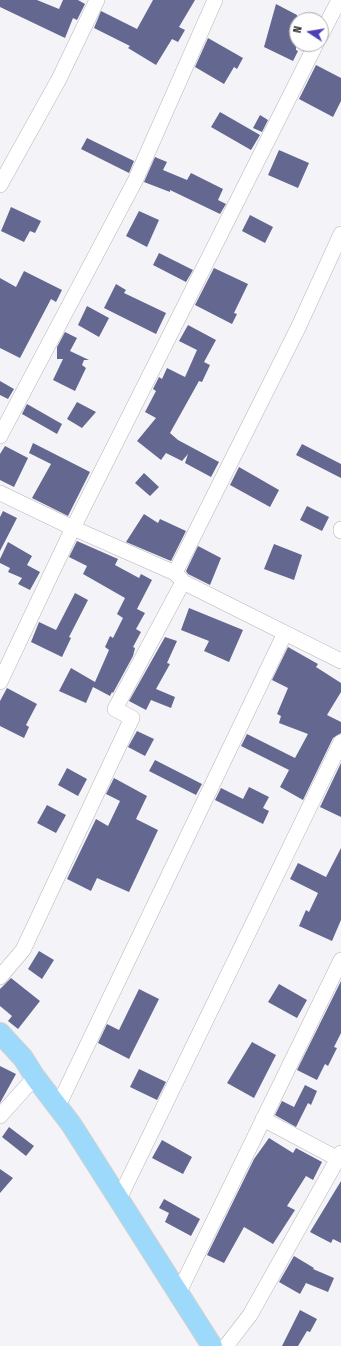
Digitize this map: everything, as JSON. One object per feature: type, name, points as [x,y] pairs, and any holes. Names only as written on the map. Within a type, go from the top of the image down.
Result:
[{"type":"main road","points":[[0,1033],[23,1058],[35,1077],[71,1124],[212,1346]]},
{"type":"street","points":[[0,185],[59,80],[98,0]]},
{"type":"street","points":[[0,436],[135,181],[215,0]]},
{"type":"street","points":[[329,19],[339,0]]},
{"type":"street","points":[[0,682],[73,528],[312,52]]},
{"type":"street","points":[[0,977],[23,950],[132,718],[115,709],[298,328],[341,234]]},
{"type":"street","points":[[0,493],[179,577],[285,634],[341,661]]},
{"type":"street","points":[[58,1106],[285,634]]},
{"type":"street","points":[[119,1199],[341,742]]},
{"type":"street","points":[[178,1294],[341,960]]},
{"type":"street","points":[[0,1116],[35,1077]]},
{"type":"street","points":[[226,1346],[250,1315],[340,1156],[263,1119]]},
{"type":"building","points":[[0,0],[37,0],[59,9],[63,0],[78,0],[85,4],[77,20],[73,18],[65,38],[0,7]]},
{"type":"building","points":[[153,0],[195,0],[179,27],[185,30],[178,42],[172,39],[156,65],[128,48],[130,46],[94,28],[101,11],[137,29]]},
{"type":"building","points":[[276,4],[291,12],[289,12],[289,52],[298,52],[293,61],[264,47]]},
{"type":"building","points":[[208,38],[243,58],[237,69],[234,67],[224,84],[195,67]]},
{"type":"building","points":[[316,65],[341,78],[341,101],[333,117],[299,99]]},
{"type":"building","points":[[220,112],[260,135],[251,150],[211,127]]},
{"type":"building","points":[[260,115],[268,120],[262,132],[253,128]]},
{"type":"building","points":[[87,138],[134,161],[129,173],[81,149]]},
{"type":"building","points":[[279,150],[309,163],[298,188],[268,175]]},
{"type":"building","points":[[155,157],[167,162],[163,170],[187,180],[191,173],[223,189],[218,200],[226,204],[220,214],[170,190],[170,192],[144,182]]},
{"type":"building","points":[[11,207],[41,221],[35,233],[30,231],[24,242],[1,231]]},
{"type":"building","points":[[139,211],[159,220],[147,247],[126,236]]},
{"type":"building","points":[[250,215],[273,227],[265,243],[242,231]]},
{"type":"building","points":[[159,253],[193,270],[186,282],[153,265]]},
{"type":"building","points":[[214,268],[248,284],[234,313],[237,314],[232,324],[195,305]]},
{"type":"building","points":[[24,271],[62,290],[56,302],[51,299],[20,358],[0,348],[0,278],[16,287]]},
{"type":"building","points":[[116,284],[126,290],[124,293],[166,313],[156,334],[104,308]]},
{"type":"building","points":[[87,306],[109,318],[99,337],[78,325]]},
{"type":"building","points":[[188,325],[216,340],[204,362],[210,365],[202,382],[199,381],[170,433],[178,440],[219,462],[211,477],[185,463],[188,454],[182,461],[166,453],[161,460],[137,441],[156,418],[145,412],[156,391],[153,389],[159,377],[162,379],[167,368],[185,377],[197,350],[179,341]]},
{"type":"building","points":[[65,332],[77,338],[70,351],[89,360],[84,360],[82,365],[86,368],[75,391],[53,380],[63,359],[57,359],[57,347]]},
{"type":"building","points":[[0,381],[14,389],[8,399],[0,395]]},
{"type":"building","points":[[77,402],[96,412],[82,428],[67,419]]},
{"type":"building","points":[[27,404],[62,424],[57,434],[22,414]]},
{"type":"building","points":[[33,443],[90,472],[68,516],[32,498],[51,464],[29,453]]},
{"type":"building","points":[[302,444],[341,464],[341,478],[296,455]]},
{"type":"building","points":[[5,446],[28,458],[14,487],[0,480],[0,454]]},
{"type":"building","points":[[239,467],[279,490],[270,507],[230,485]]},
{"type":"building","points":[[144,473],[159,487],[150,496],[135,483]]},
{"type":"building","points":[[307,506],[329,517],[322,531],[300,520]]},
{"type":"building","points":[[3,511],[17,518],[0,551],[0,517]]},
{"type":"building","points":[[144,514],[158,523],[160,519],[186,531],[171,561],[126,542]]},
{"type":"building","points":[[77,541],[118,559],[115,565],[139,578],[141,574],[152,580],[137,609],[145,613],[136,629],[141,632],[133,647],[135,648],[133,656],[110,696],[93,687],[86,703],[59,691],[71,668],[95,682],[109,650],[105,647],[110,636],[113,638],[123,618],[117,614],[125,598],[83,574],[87,566],[69,557]]},
{"type":"building","points":[[8,542],[32,556],[27,565],[40,572],[30,590],[18,584],[22,578],[8,572],[10,568],[0,563],[0,559]]},
{"type":"building","points":[[274,544],[302,555],[294,580],[264,569]]},
{"type":"building","points":[[198,546],[221,558],[210,585],[188,574],[186,571]]},
{"type":"building","points":[[75,593],[88,600],[69,637],[71,638],[62,657],[31,642],[39,622],[56,630]]},
{"type":"building","points":[[189,608],[243,630],[229,662],[204,651],[209,641],[181,630]]},
{"type":"building","points":[[165,637],[177,641],[167,663],[170,664],[156,689],[175,697],[171,708],[151,700],[146,710],[129,701]]},
{"type":"building","points":[[288,647],[318,664],[316,667],[341,683],[341,692],[327,715],[341,722],[341,733],[333,738],[303,800],[280,787],[289,770],[241,746],[247,734],[295,758],[308,734],[279,723],[281,716],[277,714],[288,688],[272,680]]},
{"type":"building","points":[[7,688],[37,704],[26,725],[29,727],[24,738],[0,726],[0,701]]},
{"type":"building","points":[[137,731],[154,739],[145,756],[128,747]]},
{"type":"building","points":[[155,760],[202,784],[196,795],[149,771]]},
{"type":"building","points":[[341,763],[341,817],[320,807]]},
{"type":"building","points":[[67,768],[87,779],[78,796],[58,785]]},
{"type":"building","points":[[114,778],[147,796],[136,819],[158,830],[129,892],[97,878],[91,891],[67,879],[96,819],[108,826],[120,801],[106,794]]},
{"type":"building","points":[[249,787],[269,797],[263,808],[269,811],[263,824],[215,800],[221,788],[243,799]]},
{"type":"building","points":[[47,805],[66,815],[56,833],[37,823]]},
{"type":"building","points":[[341,848],[341,920],[332,941],[299,926],[306,910],[309,912],[318,893],[290,879],[298,863],[326,877]]},
{"type":"building","points":[[39,951],[54,960],[42,979],[28,969]]},
{"type":"building","points":[[11,978],[40,1001],[18,1029],[8,1021],[12,1016],[0,1006],[0,989]]},
{"type":"building","points":[[341,981],[341,1033],[334,1047],[337,1048],[328,1066],[325,1064],[317,1080],[297,1070]]},
{"type":"building","points":[[279,984],[307,1000],[297,1018],[268,1002]]},
{"type":"building","points":[[139,989],[159,999],[129,1059],[98,1043],[107,1024],[119,1030]]},
{"type":"building","points":[[252,1042],[276,1055],[254,1098],[227,1083]]},
{"type":"building","points":[[0,1066],[16,1074],[0,1103]]},
{"type":"building","points":[[139,1069],[166,1082],[157,1100],[130,1087]]},
{"type":"building","points":[[305,1085],[317,1091],[311,1105],[308,1103],[296,1127],[275,1115],[282,1101],[294,1107]]},
{"type":"building","points":[[9,1127],[34,1146],[26,1156],[2,1137]]},
{"type":"building","points":[[269,1138],[293,1153],[296,1148],[322,1162],[313,1180],[306,1176],[287,1206],[295,1210],[273,1244],[244,1227],[224,1263],[207,1255],[254,1159]]},
{"type":"building","points":[[162,1140],[192,1157],[183,1174],[152,1158]]},
{"type":"building","points":[[0,1169],[13,1178],[0,1193]]},
{"type":"building","points":[[341,1181],[341,1243],[333,1239],[331,1243],[310,1232]]},
{"type":"building","points":[[164,1199],[200,1219],[191,1236],[165,1222],[169,1213],[159,1208]]},
{"type":"building","points":[[294,1256],[314,1268],[313,1269],[334,1278],[328,1292],[306,1283],[300,1294],[279,1282]]},
{"type":"building","points":[[300,1310],[317,1319],[310,1332],[307,1331],[298,1346],[282,1346]]}]
